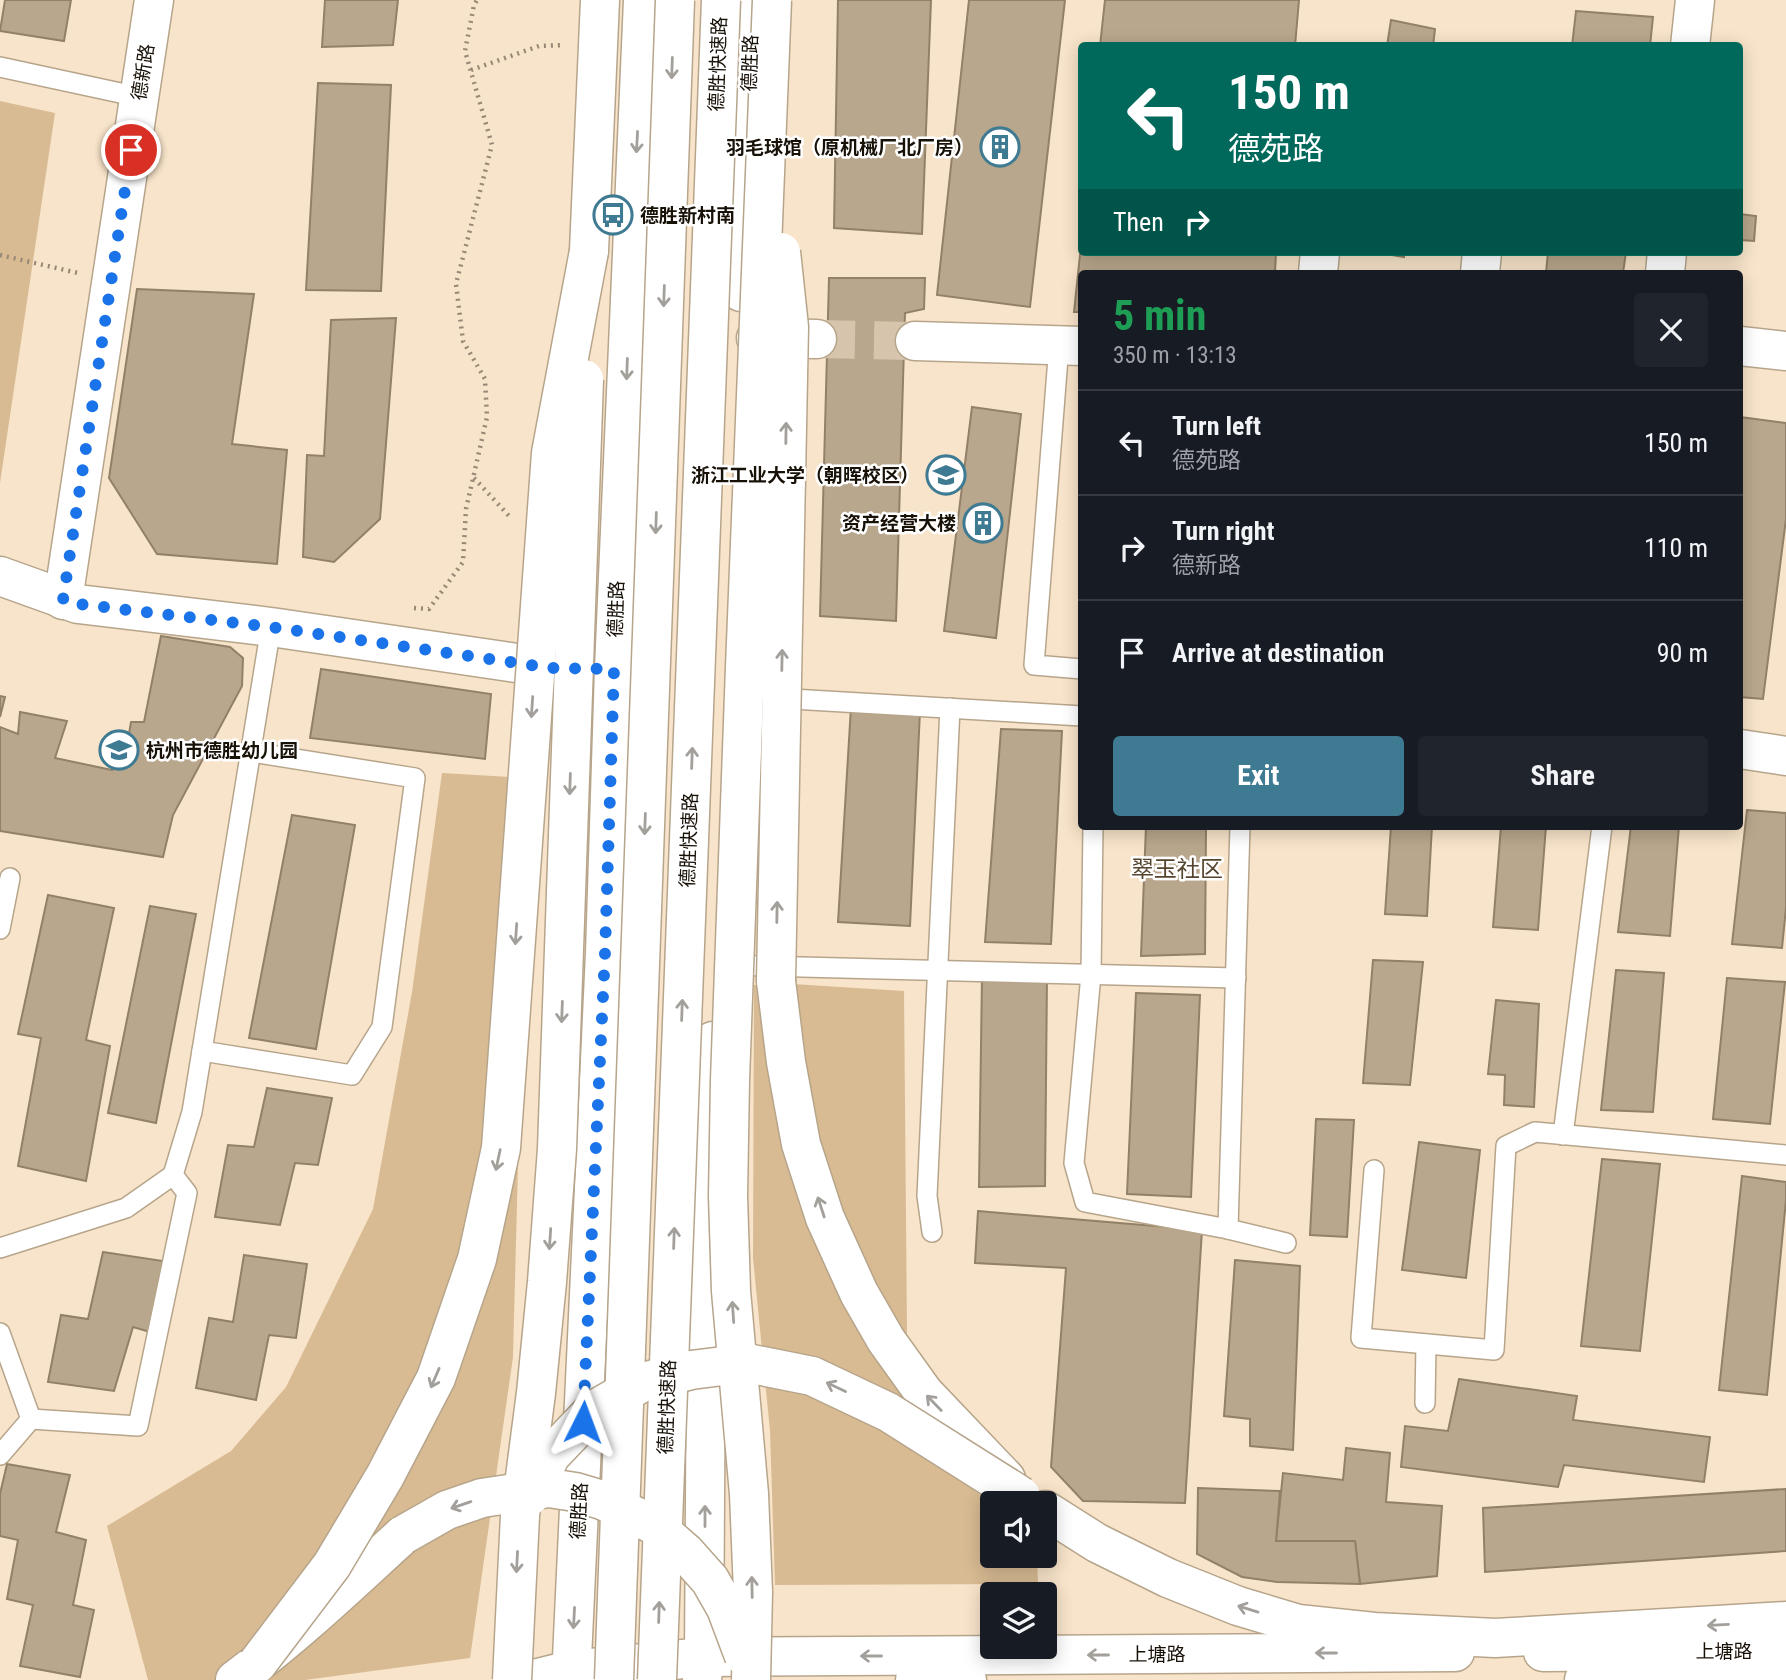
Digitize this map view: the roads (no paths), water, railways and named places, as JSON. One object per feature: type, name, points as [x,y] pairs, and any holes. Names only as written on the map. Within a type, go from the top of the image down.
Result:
[{"type":"main road","name":"德新路","points":[[63,600],[154,0]]},
{"type":"main road","points":[[551,668],[582,0]]},
{"type":"main road","points":[[512,1680],[520,1515],[536,1393],[557,1149],[600,0]]},
{"type":"main road","name":"德胜路","points":[[571,1675],[605,953],[614,669],[643,0]]},
{"type":"main road","points":[[614,1680],[675,0]]},
{"type":"main road","name":"德胜快速路","points":[[657,1680],[721,0]]},
{"type":"main road","name":"德胜路","points":[[703,1669],[707,1183],[752,0]]},
{"type":"main road","points":[[751,1677],[753,1592],[749,1494],[731,1291],[728,1196],[743,708],[772,0]]},
{"type":"main road","points":[[1690,42],[1695,0]]},
{"type":"main road","points":[[767,120],[789,327],[776,981],[798,1130],[825,1218],[859,1293],[886,1340],[924,1393],[1021,1491]]},
{"type":"main road","points":[[246,1672],[332,1565],[385,1476],[436,1378],[477,1259],[501,1148],[551,453],[589,251]]},
{"type":"main road","points":[[739,338],[817,339]]},
{"type":"main road","points":[[915,341],[1070,345]]},
{"type":"main road","points":[[1743,346],[1786,351]]},
{"type":"main road","points":[[0,576],[78,604],[271,627],[551,668],[614,669]]},
{"type":"main road","points":[[1743,749],[1786,756]]},
{"type":"main road","points":[[520,1515],[551,1455],[594,1410],[643,1382],[691,1370],[747,1363],[812,1376],[888,1412],[1014,1491]]},
{"type":"main road","points":[[246,1672],[404,1535],[447,1510],[482,1498],[549,1488],[575,1492],[630,1512],[654,1525],[685,1552],[710,1580],[726,1608],[751,1677]]},
{"type":"main road","points":[[1057,1518],[1097,1543],[1168,1578],[1238,1606],[1298,1624],[1374,1632],[1495,1637],[1786,1621]]},
{"type":"main road","name":"上塘路","points":[[530,1680],[571,1675],[703,1669],[1786,1650]]},
{"type":"main road","points":[[1584,1680],[1786,1668]]},
{"type":"main road","points":[[915,1680],[967,1680]]},
{"type":"lane","points":[[0,67],[139,97]]},
{"type":"lane","points":[[1070,345],[1034,665],[1078,669]]},
{"type":"lane","points":[[0,1248],[125,1208],[173,1175],[192,1111],[271,627]]},
{"type":"lane","points":[[725,695],[1078,716]]},
{"type":"lane","points":[[932,1232],[927,1196],[950,708]]},
{"type":"lane","points":[[202,1051],[352,1075],[382,1027],[415,778],[251,752]]},
{"type":"lane","points":[[1093,830],[1091,974],[1074,1163],[1085,1202],[1228,1229],[1286,1243]]},
{"type":"lane","points":[[1228,1229],[1240,830]]},
{"type":"lane","points":[[1563,1135],[1601,830]]},
{"type":"lane","points":[[0,929],[10,878]]},
{"type":"lane","points":[[716,965],[1236,978]]},
{"type":"lane","points":[[1374,1170],[1361,1338],[1494,1350],[1506,1146],[1535,1132],[1786,1155]]},
{"type":"lane","points":[[31,1419],[138,1426],[187,1193],[173,1175]]},
{"type":"lane","points":[[0,1333],[31,1419]]},
{"type":"lane","points":[[1425,1403],[1426,1344]]},
{"type":"lane","points":[[0,1455],[31,1419]]},
{"type":"tunnel","points":[[817,339],[915,341]]},
{"type":"place","name":"羽毛球馆（原机械厂北厂房）","points":[[1000,147]]},
{"type":"place","name":"德胜新村南","points":[[613,215]]},
{"type":"place","name":"浙江工业大学（朝晖校区）","points":[[946,475]]},
{"type":"place","name":"资产经营大楼","points":[[983,523]]},
{"type":"place","name":"杭州市德胜幼儿园","points":[[119,750]]},
{"type":"district","name":"翠玉社区","points":[[1177,869]]}]
